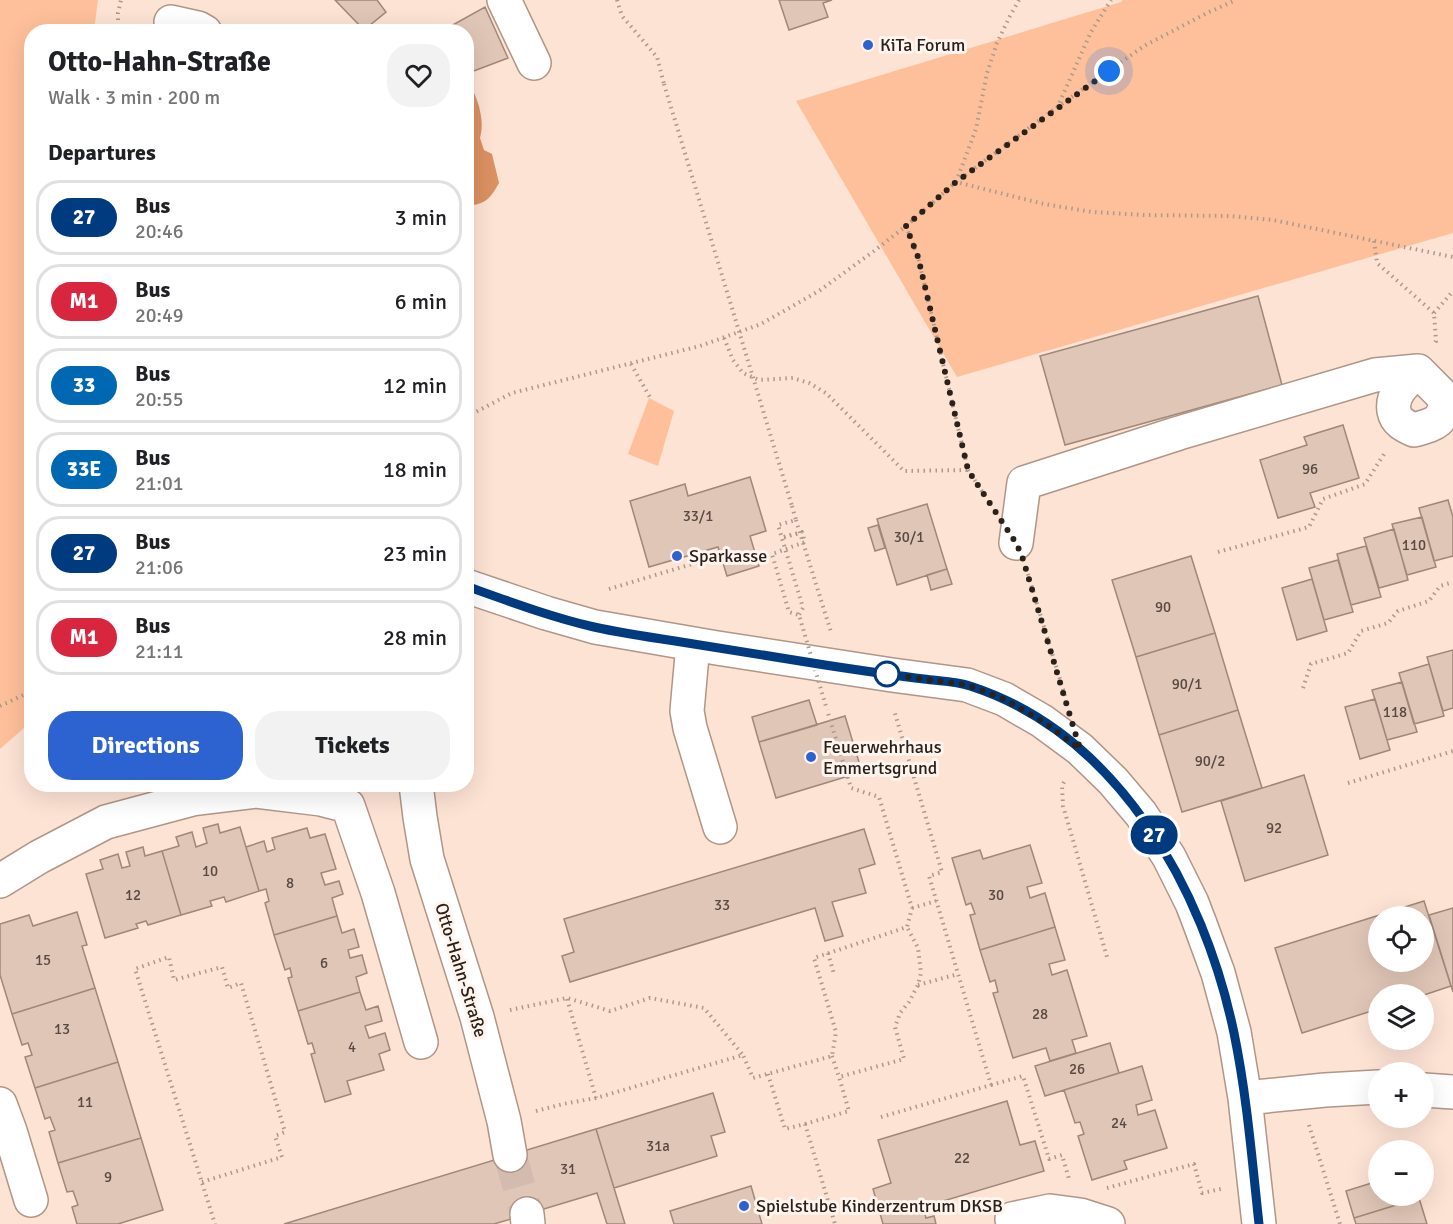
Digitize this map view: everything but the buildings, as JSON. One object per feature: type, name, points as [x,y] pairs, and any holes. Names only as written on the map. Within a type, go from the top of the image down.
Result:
[{"type":"street","points":[[504,0],[534,63]]},
{"type":"street","points":[[172,18],[188,24]]},
{"type":"street","points":[[1418,371],[1450,403],[1444,414],[1433,424],[1414,430],[1403,426],[1395,415],[1393,402],[1399,389],[1418,371]]},
{"type":"street","points":[[1016,543],[1024,483],[1179,433],[1375,375],[1418,371]]},
{"type":"street","points":[[474,589],[595,627],[842,668],[967,685],[1004,699],[1042,721],[1080,749],[1113,781],[1141,814],[1169,857],[1192,903],[1221,983],[1234,1032],[1245,1098],[1259,1224]]},
{"type":"street","points":[[693,644],[687,711],[690,728],[720,826]]},
{"type":"street","points":[[0,881],[39,857],[106,822],[192,799],[242,792]]},
{"type":"street","points":[[270,792],[321,799],[348,806],[378,893],[421,1042]]},
{"type":"street","name":"Otto-Hahn-Straße","points":[[417,792],[427,860],[477,1017],[504,1121],[510,1155]]},
{"type":"street","points":[[1245,1098],[1368,1088]]},
{"type":"street","points":[[1434,1091],[1453,1092]]},
{"type":"street","points":[[0,1104],[31,1200]]},
{"type":"street","points":[[1012,1219],[1050,1211],[1080,1215],[1108,1224]]},
{"type":"path","points":[[118,24],[121,0]]},
{"type":"path","points":[[617,0],[622,16],[657,57],[795,520],[842,668]]},
{"type":"path","points":[[956,182],[976,129],[987,73],[997,43],[1019,0]]},
{"type":"path","points":[[1056,108],[1091,32],[1111,0]]},
{"type":"path","points":[[474,413],[513,393],[700,346],[761,324],[819,291],[906,226],[956,182],[1144,46],[1236,0]]},
{"type":"path","points":[[956,182],[1044,204],[1092,212],[1230,216],[1273,220],[1453,257]]},
{"type":"path","points":[[906,226],[918,257],[968,470],[1016,543],[1022,556],[1080,749],[1062,786],[1063,806],[1107,957]]},
{"type":"path","points":[[1374,240],[1377,263],[1434,313],[1453,291]]},
{"type":"path","points":[[724,338],[733,360],[743,373],[759,380],[793,378],[826,393],[904,471],[968,470]]},
{"type":"path","points":[[631,364],[651,399]]},
{"type":"path","points":[[1218,552],[1309,527],[1323,499],[1365,484]]},
{"type":"path","points":[[795,520],[777,525],[801,601],[802,608],[799,615],[851,788],[879,797],[912,908],[907,927],[918,948],[921,973],[918,985],[900,1013],[895,1027],[904,1059],[839,1077]]},
{"type":"path","points":[[799,615],[789,612],[772,554],[805,542],[802,532],[784,537],[800,533]]},
{"type":"path","points":[[609,589],[712,558]]},
{"type":"path","points":[[1303,688],[1311,664],[1348,653],[1361,631],[1388,623],[1398,611],[1429,601],[1440,585],[1453,582]]},
{"type":"path","points":[[0,706],[24,695]]},
{"type":"path","points":[[902,738],[942,872],[929,876],[991,1085]]},
{"type":"path","points":[[1348,783],[1453,751]]},
{"type":"path","points":[[912,908],[936,901]]},
{"type":"path","points":[[768,1074],[785,1129],[849,1111],[832,1056],[836,1032],[814,958],[907,927]]},
{"type":"path","points":[[828,953],[834,974]]},
{"type":"path","points":[[202,1182],[282,1157],[274,1136],[285,1132],[242,983],[228,988],[222,967],[174,980],[169,957],[135,969],[215,1224]]},
{"type":"path","points":[[918,985],[958,974]]},
{"type":"path","points":[[567,998],[597,1098]]},
{"type":"path","points":[[477,1017],[567,998],[610,1011],[650,998],[704,1008],[743,1055],[753,1078],[832,1056]]},
{"type":"path","points":[[504,1121],[563,1104],[597,1098],[743,1055]]},
{"type":"path","points":[[881,1118],[1023,1076],[1049,1159],[1062,1155],[1071,1187]]},
{"type":"path","points":[[1300,1093],[1340,1224]]},
{"type":"path","points":[[805,1124],[835,1224]]},
{"type":"path","points":[[1107,1188],[1194,1164],[1202,1193],[1254,1182]]},
{"type":"shaded area","points":[[0,0],[98,0],[95,24],[24,24],[24,728],[0,749]]},
{"type":"shaded area","points":[[1123,0],[1453,0],[1453,233],[957,377],[796,101]]},
{"type":"shaded area","points":[[474,94],[479,105],[482,126],[480,138],[484,150],[492,154],[499,183],[487,200],[474,205]]},
{"type":"shaded area","points":[[649,398],[674,411],[658,466],[628,454]]},
{"type":"tunnel","points":[[510,1155],[527,1214]]},
{"type":"bus line","name":"27","points":[[474,589],[595,627],[641,636],[967,685],[1004,699],[1042,721],[1080,749],[1113,781],[1141,814],[1169,857],[1200,924],[1218,973],[1234,1032],[1245,1098],[1259,1224]]},
{"type":"place","name":"KiTa Forum","points":[[868,45]]},
{"type":"place","name":"Sparkasse","points":[[677,556]]},
{"type":"place","name":"Feuerwehrhaus Emmertsgrund","points":[[811,757]]},
{"type":"place","name":"Spielstube Kinderzentrum DKSB","points":[[744,1206]]},
{"type":"route","points":[[887,674],[967,685],[1004,699],[1042,721],[1080,749],[1022,556],[1016,543],[968,470],[918,257],[906,226],[956,182],[1109,71]]}]
